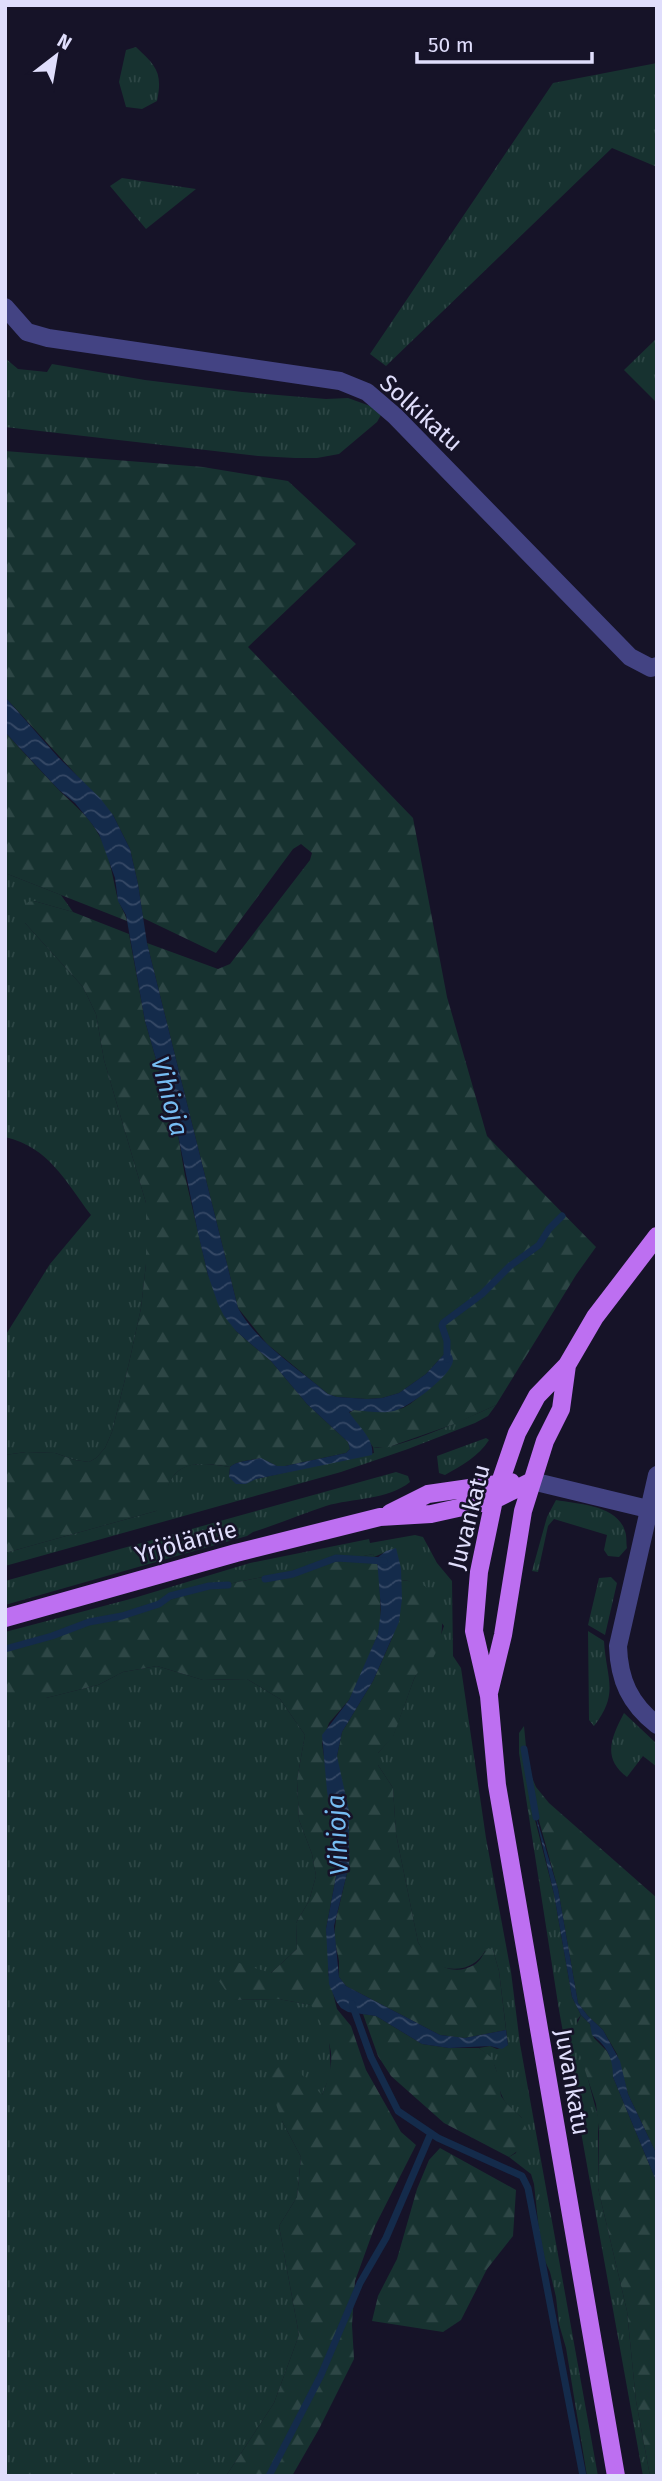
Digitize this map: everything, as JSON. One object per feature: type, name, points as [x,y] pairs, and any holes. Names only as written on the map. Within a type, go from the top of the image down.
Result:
[{"type":"main road","name":"Juvankatu","points":[[616,2476],[497,1785],[489,1696],[474,1631],[479,1572],[494,1500],[517,1433],[537,1396],[567,1365],[595,1317],[657,1236]]},
{"type":"main road","name":"Juvankatu","points":[[489,1696],[503,1635],[523,1511],[545,1441],[561,1409],[567,1365]]},
{"type":"main road","name":"Yrjöläntie","points":[[380,1517],[428,1494],[500,1482],[532,1481]]},
{"type":"main road","name":"Yrjöläntie","points":[[5,1618],[236,1553],[380,1517],[431,1514],[494,1500],[532,1481]]},
{"type":"street","name":"Solkikatu","points":[[5,307],[27,332],[48,338],[340,381],[367,393],[395,416],[630,657],[651,668],[657,666]]},
{"type":"street","points":[[657,1475],[622,1619],[618,1646],[618,1665],[625,1687],[633,1702],[657,1726]]},
{"type":"street","points":[[532,1481],[648,1509]]},
{"type":"green space","points":[[136,47],[153,65],[159,83],[157,101],[142,109],[126,107],[119,82],[126,50]]},
{"type":"green space","points":[[657,63],[657,167],[612,148],[386,366],[370,354],[553,83]]},
{"type":"green space","points":[[122,178],[196,189],[146,229],[110,186]]},
{"type":"green space","points":[[657,338],[657,403],[624,370]]},
{"type":"green space","points":[[5,358],[18,369],[47,372],[52,364],[145,380],[242,392],[326,399],[348,398],[373,407],[381,415],[377,422],[339,454],[317,458],[258,456],[5,427]]},
{"type":"green space","points":[[5,451],[203,467],[288,481],[356,544],[248,647],[413,818],[447,997],[487,1136],[596,1247],[496,1405],[457,1423],[386,1448],[373,1447],[349,1413],[354,1410],[386,1412],[410,1404],[434,1385],[447,1351],[426,1374],[399,1393],[367,1399],[337,1397],[328,1394],[267,1344],[238,1308],[147,943],[218,969],[230,964],[310,860],[312,853],[301,844],[293,849],[216,953],[143,918],[130,849],[113,815],[5,697]]},
{"type":"green space","points":[[5,732],[96,830],[107,854],[118,899],[127,921],[5,873]]},
{"type":"green space","points":[[5,873],[61,895],[73,912],[34,901],[25,923],[83,987],[96,1014],[104,1060],[146,1203],[146,1264],[141,1308],[129,1363],[112,1432],[105,1448],[89,1462],[55,1453],[26,1452],[5,1455],[5,1336],[50,1264],[91,1215],[55,1167],[34,1149],[5,1137]]},
{"type":"green space","points":[[34,901],[73,912],[129,934],[145,1021],[167,1105],[178,1135],[208,1275],[236,1331],[271,1361],[307,1404],[348,1442],[350,1449],[346,1453],[285,1466],[277,1466],[260,1458],[230,1467],[203,1464],[186,1467],[172,1478],[163,1503],[156,1511],[5,1553],[5,1455],[26,1452],[55,1453],[89,1462],[105,1448],[112,1432],[129,1363],[141,1308],[146,1264],[146,1203],[104,1060],[96,1014],[83,987],[25,923],[23,909],[28,902]]},
{"type":"green space","points":[[496,1405],[488,1416],[475,1423],[341,1472],[5,1566],[5,1553],[156,1511],[175,1474],[189,1466],[205,1464],[230,1467],[229,1477],[256,1479],[374,1453],[373,1447],[415,1439]]},
{"type":"green space","points":[[486,1438],[489,1440],[485,1446],[469,1460],[445,1475],[439,1473],[437,1456]]},
{"type":"green space","points":[[396,1472],[408,1476],[410,1482],[391,1492],[336,1503],[247,1536],[5,1605],[5,1581]]},
{"type":"green space","points":[[556,1500],[596,1507],[614,1516],[625,1531],[627,1548],[619,1557],[608,1556],[604,1550],[607,1535],[554,1519],[548,1526],[538,1572],[532,1571],[547,1517]]},
{"type":"green space","points":[[415,1535],[423,1537],[437,1563],[452,1581],[453,1656],[461,1668],[486,1838],[511,1972],[520,2044],[598,2476],[587,2476],[566,2348],[539,2231],[534,2184],[531,2174],[509,2157],[516,2153],[522,2118],[504,2101],[495,2067],[479,2048],[490,2046],[497,2049],[508,2045],[499,1971],[493,1950],[485,1951],[476,1962],[457,1969],[436,1964],[424,1952],[418,1942],[396,1834],[393,1788],[378,1765],[378,1753],[393,1736],[414,1679],[434,1655],[444,1626],[409,1581],[400,1580],[388,1551],[374,1557],[373,1554],[204,1589],[5,1651],[5,1632],[134,1598],[250,1563],[369,1539],[370,1543]]},
{"type":"green space","points":[[373,1554],[379,1569],[381,1622],[378,1634],[349,1700],[329,1723],[322,1743],[339,1861],[326,1929],[328,1973],[337,2009],[351,2026],[366,2070],[401,2132],[416,2145],[375,2226],[355,2281],[352,2325],[354,2359],[319,2429],[292,2476],[226,2476],[274,2403],[299,2335],[279,2226],[297,2197],[301,2157],[282,2121],[267,2079],[286,2059],[322,2095],[330,2069],[328,2039],[311,2005],[278,1999],[232,2000],[219,1981],[233,1961],[271,1973],[297,1949],[296,1923],[309,1901],[316,1876],[312,1854],[299,1820],[297,1780],[305,1735],[280,1699],[247,1679],[203,1680],[157,1666],[123,1672],[98,1685],[46,1698],[5,1698],[5,1651],[204,1589]]},
{"type":"green space","points":[[611,1577],[617,1583],[605,1635],[588,1625],[599,1578]]},
{"type":"green space","points":[[400,1580],[421,1584],[431,1591],[439,1606],[441,1634],[432,1659],[414,1679],[393,1737],[378,1753],[378,1765],[393,1788],[396,1834],[418,1942],[434,1961],[457,1970],[476,1963],[488,1948],[493,1950],[499,1971],[506,2030],[465,2038],[440,2035],[346,1986],[339,1977],[334,1937],[349,1865],[337,1756],[342,1732],[373,1681],[393,1636]]},
{"type":"green space","points":[[588,1631],[604,1641],[610,1685],[607,1704],[594,1726],[589,1720]]},
{"type":"green space","points":[[157,1666],[203,1680],[247,1679],[280,1699],[305,1735],[297,1780],[299,1820],[312,1854],[316,1876],[309,1901],[296,1923],[297,1949],[271,1973],[232,2000],[278,1999],[312,2005],[329,2037],[331,2073],[322,2095],[282,2121],[301,2157],[297,2197],[279,2226],[299,2335],[274,2403],[226,2476],[5,2476],[5,1698],[46,1698],[98,1685],[123,1672]]},
{"type":"green space","points":[[624,1713],[657,1744],[657,1767],[643,1756],[627,1777],[614,1762],[611,1747]]},
{"type":"green space","points":[[524,1726],[536,1810],[533,1812],[554,1894],[572,1997],[581,2015],[577,2020],[585,2068],[598,2117],[598,2188],[627,2311],[636,2401],[650,2476],[643,2476],[559,2010],[519,1753],[519,1733]]},
{"type":"green space","points":[[528,1768],[536,1787],[549,1803],[657,1898],[657,2155],[628,2094],[617,2054],[603,2030],[578,2003],[558,1889],[536,1810]]},
{"type":"green space","points":[[363,2014],[376,2016],[422,2044],[449,2048],[479,2048],[492,2058],[501,2096],[522,2118],[529,2135],[523,2147],[509,2157],[444,2123],[391,2076],[378,2056]]},
{"type":"green space","points":[[581,2015],[590,2024],[594,2038],[607,2051],[613,2062],[613,2077],[657,2183],[657,2476],[650,2476],[636,2401],[627,2311],[598,2188],[599,2132],[596,2104],[574,2031]]},
{"type":"green space","points":[[440,2148],[516,2190],[513,2236],[487,2269],[461,2320],[443,2332],[372,2321],[378,2296],[397,2259],[417,2189],[429,2160]]},
{"type":"water","name":"Vihioja","points":[[5,697],[58,757],[100,798],[113,815],[130,849],[147,943],[238,1308],[246,1321],[279,1354],[328,1394],[337,1397],[367,1399],[399,1393],[426,1374],[447,1351],[452,1355],[453,1361],[445,1375],[428,1391],[400,1409],[389,1412],[349,1412],[371,1443],[372,1455],[256,1479],[246,1484],[236,1484],[229,1477],[230,1467],[241,1462],[261,1458],[277,1466],[285,1466],[346,1453],[350,1449],[348,1442],[307,1404],[271,1361],[236,1331],[218,1304],[198,1233],[178,1135],[167,1105],[145,1021],[126,915],[118,901],[115,878],[99,834],[92,824],[5,732]]},
{"type":"water","name":"Vihioja","points":[[396,1548],[401,1568],[402,1599],[399,1622],[373,1681],[342,1732],[337,1756],[349,1811],[349,1865],[334,1926],[339,1977],[346,1986],[440,2035],[465,2038],[506,2030],[508,2045],[502,2049],[490,2046],[449,2048],[422,2044],[376,2016],[348,2012],[341,2008],[329,1984],[326,1929],[339,1861],[327,1791],[322,1735],[349,1700],[378,1634],[381,1610],[377,1558]]},
{"type":"water","points":[[534,1810],[558,1889],[578,2003],[603,2030],[620,2061],[628,2094],[657,2155],[657,2183],[613,2077],[608,2053],[592,2035],[590,2024],[581,2015],[572,1997],[554,1894]]},
{"type":"waterway","points":[[447,1359],[443,1323],[539,1245],[549,1229],[562,1216]]},
{"type":"waterway","points":[[265,1579],[293,1574],[336,1558],[384,1561]]},
{"type":"waterway","points":[[5,1649],[89,1622],[122,1616],[159,1604],[170,1596],[209,1586],[228,1585]]},
{"type":"waterway","points":[[524,1749],[536,1817]]},
{"type":"waterway","points":[[352,2004],[371,2057],[398,2111],[438,2138],[522,2176],[528,2188],[583,2476]]},
{"type":"waterway","points":[[269,2476],[321,2375],[360,2283],[386,2238],[431,2133]]}]
